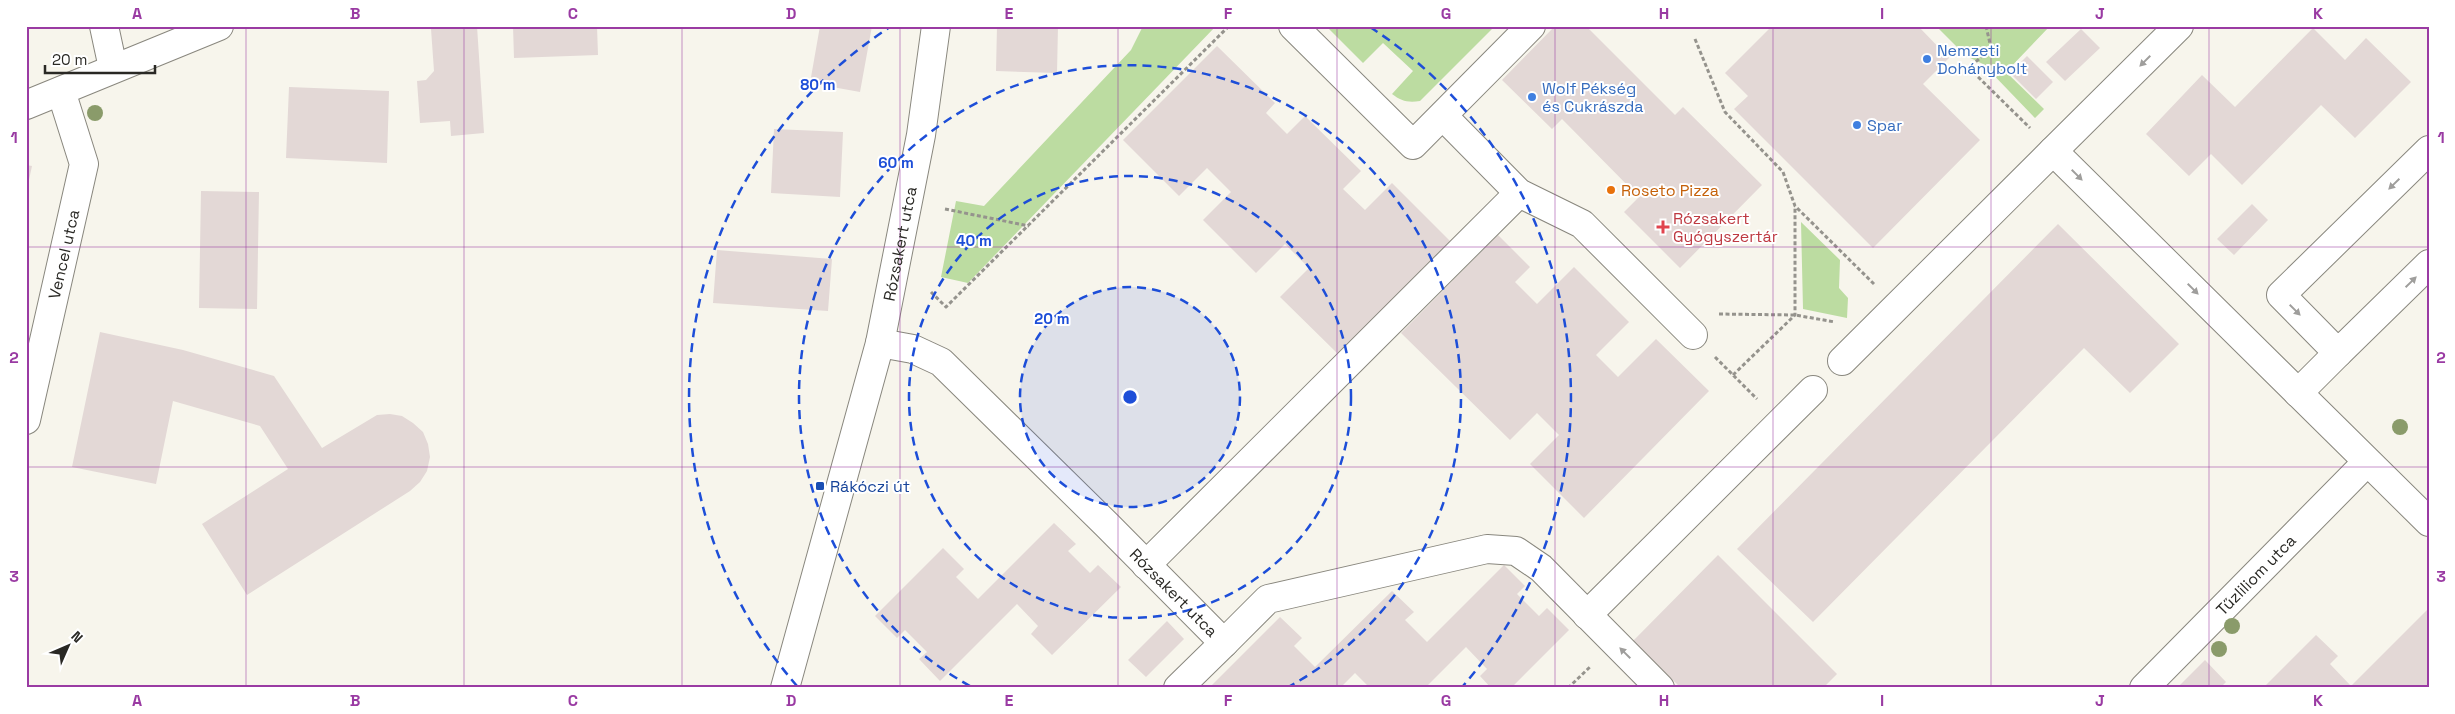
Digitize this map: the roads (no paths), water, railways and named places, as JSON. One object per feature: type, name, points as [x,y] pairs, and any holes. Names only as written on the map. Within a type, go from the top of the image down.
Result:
[{"type":"street","points":[[104,26],[112,68]]},
{"type":"street","points":[[27,105],[112,68],[219,26]]},
{"type":"street","name":"Rózsakert utca","points":[[785,688],[880,343],[921,135],[936,26]]},
{"type":"street","points":[[1293,26],[1413,145],[1531,26]]},
{"type":"street","points":[[1842,361],[2179,26]]},
{"type":"street","name":"Vencel utca","points":[[26,420],[84,164],[61,91]]},
{"type":"street","points":[[1443,116],[1519,193],[1582,224],[1693,335]]},
{"type":"street","points":[[2338,353],[2280,295],[2429,150]]},
{"type":"street","points":[[2053,151],[2429,522]]},
{"type":"street","points":[[1146,565],[1519,193]]},
{"type":"street","points":[[2298,393],[2429,264]]},
{"type":"street","name":"Rózsakert utca","points":[[880,343],[912,350],[941,362],[1224,643],[1268,599],[1487,550],[1516,551],[1541,568],[1587,614]]},
{"type":"street","points":[[1660,688],[1587,614],[1812,390]]},
{"type":"street","name":"Tűzliliom utca","points":[[2144,688],[2367,462]]},
{"type":"street","points":[[1178,688],[1224,643]]},
{"type":"place","name":"Nemzeti Dohánybolt","points":[[1927,59]]},
{"type":"place","name":"Wolf Pékség és Cukrászda","points":[[1532,97]]},
{"type":"place","name":"Spar","points":[[1857,125]]},
{"type":"place","name":"Roseto Pizza","points":[[1611,190]]},
{"type":"place","name":"Rózsakert Gyógyszertár","points":[[1663,227]]},
{"type":"place","name":"Rákóczi út","points":[[820,486]]}]
